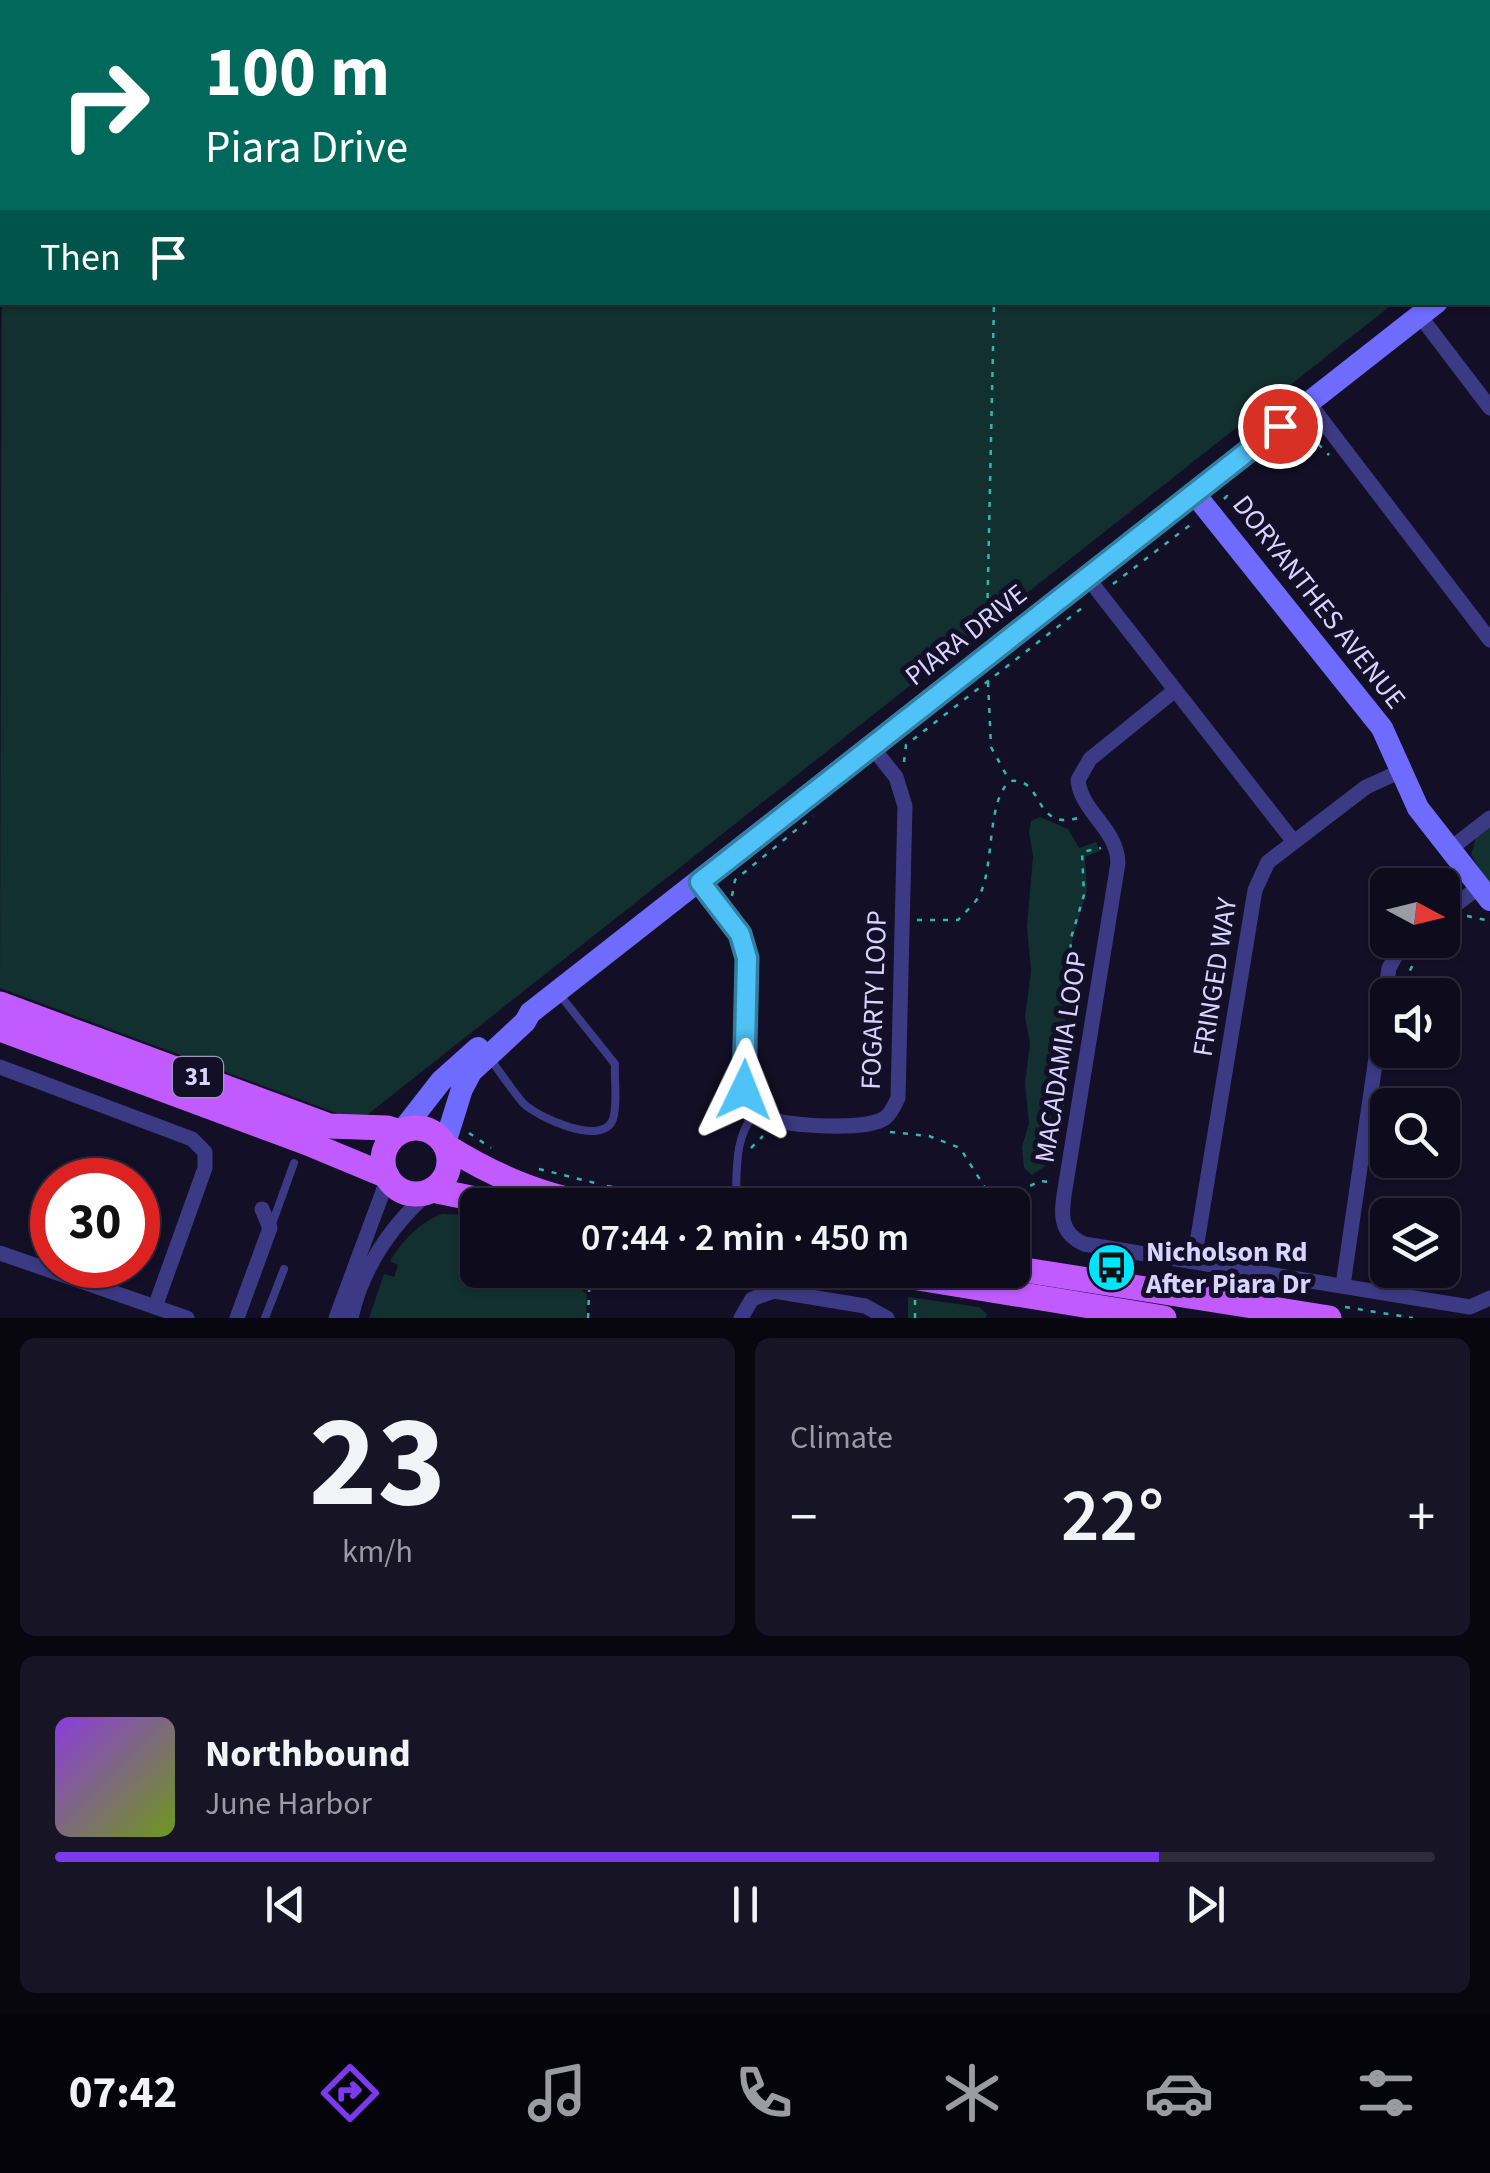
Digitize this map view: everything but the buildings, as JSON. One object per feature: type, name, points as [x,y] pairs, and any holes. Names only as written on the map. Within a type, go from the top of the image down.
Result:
[{"type":"main road","name":"31","points":[[0,1004],[329,1126],[401,1132],[428,1130],[473,1163],[533,1188]]},
{"type":"main road","name":"31","points":[[0,1029],[306,1142],[388,1177],[404,1192],[460,1194]]},
{"type":"main road","points":[[388,1177],[386,1148],[401,1132]]},
{"type":"main road","points":[[430,1191],[443,1181],[449,1168],[446,1145]]},
{"type":"main road","points":[[1030,1264],[1329,1318]]},
{"type":"main road","points":[[979,1288],[1164,1318]]},
{"type":"street","name":"PIARA DRIVE","points":[[446,1145],[462,1089],[471,1072],[530,1013],[872,746],[1201,502],[1308,403],[1429,309]]},
{"type":"street","points":[[1429,309],[1490,408]]},
{"type":"street","points":[[1308,403],[1490,640]]},
{"type":"street","name":"DORYANTHES AVENUE","points":[[1201,502],[1382,728],[1418,808],[1484,894]]},
{"type":"street","points":[[1094,585],[1294,842]]},
{"type":"street","name":"MACADAMIA LOOP","points":[[1174,691],[1090,759],[1078,780],[1084,799],[1113,838],[1118,863],[1061,1217],[1069,1235],[1084,1244],[1470,1306],[1490,1298]]},
{"type":"street","name":"FOGARTY LOOP","points":[[754,1114],[774,1122],[866,1125],[887,1117],[898,1098],[905,806],[902,789],[872,746]]},
{"type":"street","name":"FRINGED WAY","points":[[1194,1261],[1255,890],[1268,862],[1366,788],[1399,772]]},
{"type":"street","points":[[1450,848],[1490,818]]},
{"type":"street","points":[[700,882],[744,946],[747,958],[744,1090],[754,1114]]},
{"type":"street","points":[[1460,906],[1484,894]]},
{"type":"street","points":[[1343,1285],[1393,958]]},
{"type":"street","name":"PIARA DRIVE","points":[[401,1132],[419,1106],[462,1060],[520,1015],[530,1013]]},
{"type":"street","points":[[0,1067],[192,1139],[204,1152],[204,1168],[155,1307]]},
{"type":"street","points":[[336,1318],[388,1177]]},
{"type":"street","points":[[350,1318],[379,1248],[430,1191]]},
{"type":"street","points":[[237,1318],[270,1228],[262,1209]]},
{"type":"street","points":[[0,1253],[187,1318]]},
{"type":"street","points":[[741,1318],[752,1298],[774,1291],[865,1306],[887,1318]]},
{"type":"lane","points":[[488,1055],[525,1104],[543,1118],[592,1132],[606,1128],[613,1119],[615,1064],[558,992]]},
{"type":"lane","points":[[736,1188],[741,1136],[754,1114]]},
{"type":"lane","points":[[270,1228],[294,1163]]},
{"type":"lane","points":[[266,1318],[284,1269]]},
{"type":"path","points":[[987,624],[994,305]]},
{"type":"path","points":[[892,772],[906,760],[906,745],[987,681],[1094,585],[1201,502],[1227,496],[1298,591]]},
{"type":"path","points":[[987,681],[991,748],[1010,781]]},
{"type":"path","points":[[902,920],[958,920],[978,898],[1000,796],[1010,781],[1029,784],[1041,808],[1058,819],[1080,817],[1071,806]]},
{"type":"path","points":[[730,902],[735,880],[822,809]]},
{"type":"path","points":[[1064,1106],[1049,1102],[1047,1096],[1067,997],[1082,1001],[1083,992],[1069,989],[1071,938],[1084,895],[1082,852],[1101,845],[1104,857]]},
{"type":"path","points":[[1466,916],[1490,921]]},
{"type":"path","points":[[465,1123],[469,1133],[493,1149]]},
{"type":"path","points":[[737,1163],[747,1162],[748,1152],[768,1130]]},
{"type":"path","points":[[892,1132],[911,1132],[954,1144],[968,1158],[983,1188]]},
{"type":"path","points":[[538,1168],[620,1188]]},
{"type":"path","points":[[1029,1188],[1040,1180],[1051,1182]]},
{"type":"path","points":[[588,1318],[589,1288]]},
{"type":"path","points":[[914,1318],[915,1297]]},
{"type":"green space","points":[[2,305],[1391,305],[367,1115],[347,1117],[0,988]]},
{"type":"green space","points":[[1040,817],[1068,829],[1079,848],[1096,842],[1100,851],[1085,857],[1087,890],[1072,941],[1073,984],[1079,985],[1077,1004],[1069,1003],[1049,1095],[1061,1098],[1059,1109],[1050,1107],[1052,1126],[1045,1166],[1032,1175],[1024,1168],[1022,1147],[1029,1123],[1025,1083],[1030,1043],[1025,1017],[1031,971],[1027,926],[1033,856],[1029,832],[1031,821]]},
{"type":"green space","points":[[1490,826],[1490,886],[1471,855],[1476,837]]},
{"type":"green space","points":[[460,1215],[460,1288],[583,1288],[587,1294],[586,1318],[369,1318],[384,1274],[394,1277],[398,1265],[390,1261],[406,1239],[434,1217]]},
{"type":"green space","points":[[908,1297],[979,1307],[987,1314],[986,1318],[908,1318]]},
{"type":"place","name":"Nicholson Rd After Piara Dr","points":[[1111,1268]]},
{"type":"route","points":[[744,1090],[747,958],[740,934],[700,882],[1280,426]]}]
